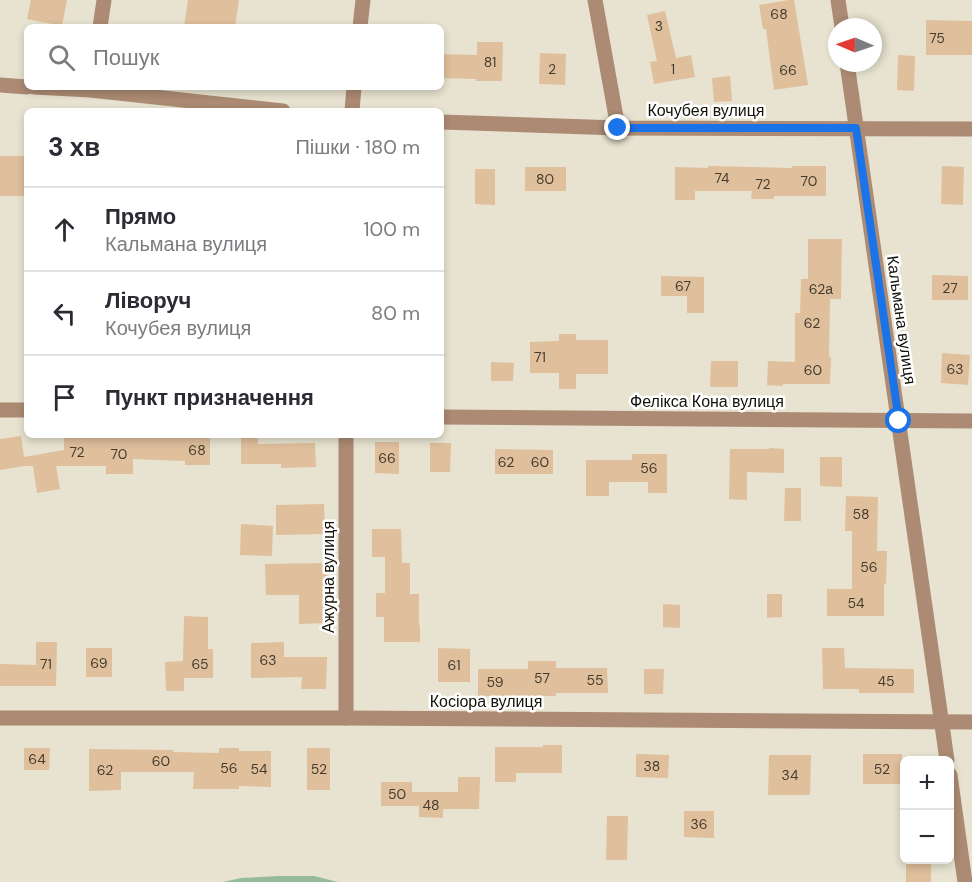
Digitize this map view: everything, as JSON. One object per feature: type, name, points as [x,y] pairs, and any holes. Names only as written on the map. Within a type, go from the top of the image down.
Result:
[{"type":"street","points":[[100,24],[104,0]]},
{"type":"street","points":[[360,24],[363,0]]},
{"type":"street","points":[[595,0],[618,128]]},
{"type":"street","points":[[838,0],[841,18]]},
{"type":"street","name":"Кальмана вулиця","points":[[848,72],[946,756]]},
{"type":"street","points":[[0,85],[24,87]]},
{"type":"street","points":[[107,90],[258,108]]},
{"type":"street","points":[[352,108],[354,90]]},
{"type":"street","name":"Кочубея вулиця","points":[[444,122],[618,128],[972,129]]},
{"type":"street","points":[[0,410],[24,410]]},
{"type":"street","name":"Фелікса Кона вулиця","points":[[444,417],[972,421]]},
{"type":"street","name":"Ажурна вулиця","points":[[346,438],[346,718]]},
{"type":"street","name":"Косіора вулиця","points":[[0,718],[972,722]]},
{"type":"street","points":[[954,804],[965,882]]},
{"type":"green space","points":[[314,876],[338,882],[223,882],[241,878]]},
{"type":"building","points":[[31,0],[67,0],[62,24],[27,19]]},
{"type":"building","points":[[188,0],[239,0],[235,24],[184,24]]},
{"type":"building","points":[[794,0],[808,85],[774,90],[766,29],[763,29],[759,5]]},
{"type":"building","points":[[665,11],[676,58],[691,55],[695,77],[654,84],[650,62],[657,61],[647,15]]},
{"type":"building","points":[[926,20],[972,21],[972,55],[926,55]]},
{"type":"building","points":[[477,42],[503,42],[502,81],[444,78],[444,54],[477,55]]},
{"type":"building","points":[[540,53],[566,54],[565,85],[539,84]]},
{"type":"building","points":[[898,55],[915,56],[914,91],[897,90]]},
{"type":"building","points":[[730,76],[732,101],[714,102],[712,78]]},
{"type":"building","points":[[0,156],[24,156],[24,196],[0,196]]},
{"type":"building","points":[[708,166],[792,168],[792,166],[826,166],[826,196],[774,196],[774,199],[751,199],[752,191],[695,191],[695,200],[675,200],[675,167],[708,168]]},
{"type":"building","points":[[942,166],[964,167],[963,205],[941,204]]},
{"type":"building","points":[[525,167],[566,167],[566,191],[525,191]]},
{"type":"building","points":[[475,169],[495,169],[495,205],[475,204]]},
{"type":"building","points":[[808,239],[842,239],[841,299],[830,299],[830,384],[767,385],[768,361],[795,362],[795,313],[800,313],[801,279],[808,279]]},
{"type":"building","points":[[932,275],[968,276],[968,300],[932,300]]},
{"type":"building","points":[[661,276],[704,277],[704,313],[687,313],[687,296],[661,296]]},
{"type":"building","points":[[559,334],[576,334],[576,340],[608,340],[608,374],[576,374],[576,389],[559,389],[559,373],[530,373],[530,342],[559,341]]},
{"type":"building","points":[[942,353],[970,355],[968,385],[941,383]]},
{"type":"building","points":[[711,361],[738,361],[738,387],[710,387]]},
{"type":"building","points":[[491,362],[514,363],[513,381],[491,381]]},
{"type":"building","points":[[21,436],[24,457],[64,450],[64,438],[210,438],[210,465],[185,465],[185,461],[133,459],[133,474],[106,474],[106,466],[56,466],[60,489],[37,493],[33,466],[0,470],[0,439]]},
{"type":"building","points":[[241,438],[258,438],[258,444],[315,443],[316,467],[281,468],[281,464],[241,464]]},
{"type":"building","points":[[375,442],[399,442],[399,474],[375,473]]},
{"type":"building","points":[[430,443],[451,443],[450,472],[430,472]]},
{"type":"building","points":[[495,449],[553,450],[553,474],[495,474]]},
{"type":"building","points":[[730,449],[784,449],[784,473],[747,472],[747,500],[729,499]]},
{"type":"building","points":[[632,454],[667,454],[667,493],[648,493],[648,482],[609,482],[609,496],[586,496],[586,460],[632,460]]},
{"type":"building","points":[[820,457],[842,457],[842,487],[820,486]]},
{"type":"building","points":[[785,488],[801,488],[801,521],[784,521]]},
{"type":"building","points":[[846,496],[878,497],[877,551],[887,551],[884,616],[827,616],[827,589],[852,589],[852,531],[845,531]]},
{"type":"building","points":[[324,504],[325,534],[276,535],[276,505]]},
{"type":"building","points":[[241,524],[273,526],[272,556],[240,555]]},
{"type":"building","points":[[372,529],[401,529],[402,563],[410,563],[410,594],[419,594],[420,642],[384,642],[384,617],[376,617],[376,593],[385,593],[385,557],[372,557]]},
{"type":"building","points":[[327,563],[329,623],[299,624],[299,595],[266,595],[265,564]]},
{"type":"building","points":[[767,594],[782,594],[782,617],[767,618]]},
{"type":"building","points":[[663,604],[680,605],[680,628],[663,627]]},
{"type":"building","points":[[184,616],[208,617],[208,649],[213,649],[213,678],[184,678],[184,691],[166,691],[165,662],[183,661]]},
{"type":"building","points":[[36,642],[57,642],[56,686],[0,686],[0,664],[36,665]]},
{"type":"building","points":[[284,642],[284,657],[327,657],[326,689],[301,689],[302,677],[251,678],[251,643]]},
{"type":"building","points":[[86,648],[112,648],[112,677],[86,677]]},
{"type":"building","points":[[438,648],[470,649],[470,682],[438,682]]},
{"type":"building","points":[[822,648],[844,648],[845,668],[914,669],[914,693],[859,693],[859,689],[823,689]]},
{"type":"building","points":[[528,661],[556,661],[556,668],[607,668],[608,693],[478,696],[478,669],[528,669]]},
{"type":"building","points":[[644,669],[664,669],[663,694],[644,694]]},
{"type":"building","points":[[543,745],[562,745],[562,773],[516,773],[516,782],[495,782],[495,747],[543,747]]},
{"type":"building","points":[[24,748],[50,748],[49,770],[24,770]]},
{"type":"building","points":[[219,748],[239,748],[239,751],[271,751],[271,787],[239,786],[239,789],[193,789],[194,772],[121,772],[121,790],[89,791],[89,749],[219,753]]},
{"type":"building","points":[[307,748],[330,748],[330,790],[307,790]]},
{"type":"building","points":[[636,754],[669,755],[668,778],[636,777]]},
{"type":"building","points":[[863,754],[902,754],[900,756],[900,784],[863,784]]},
{"type":"building","points":[[769,755],[811,755],[810,795],[768,795]]},
{"type":"building","points":[[458,777],[480,777],[479,809],[443,809],[443,818],[419,817],[419,806],[381,806],[381,782],[412,782],[412,792],[458,792]]},
{"type":"building","points":[[684,811],[714,811],[714,838],[684,837]]},
{"type":"building","points":[[607,816],[628,816],[627,860],[606,860]]},
{"type":"building","points":[[906,864],[931,864],[931,882],[906,882]]},
{"type":"route","points":[[618,128],[856,128],[899,421]]}]
